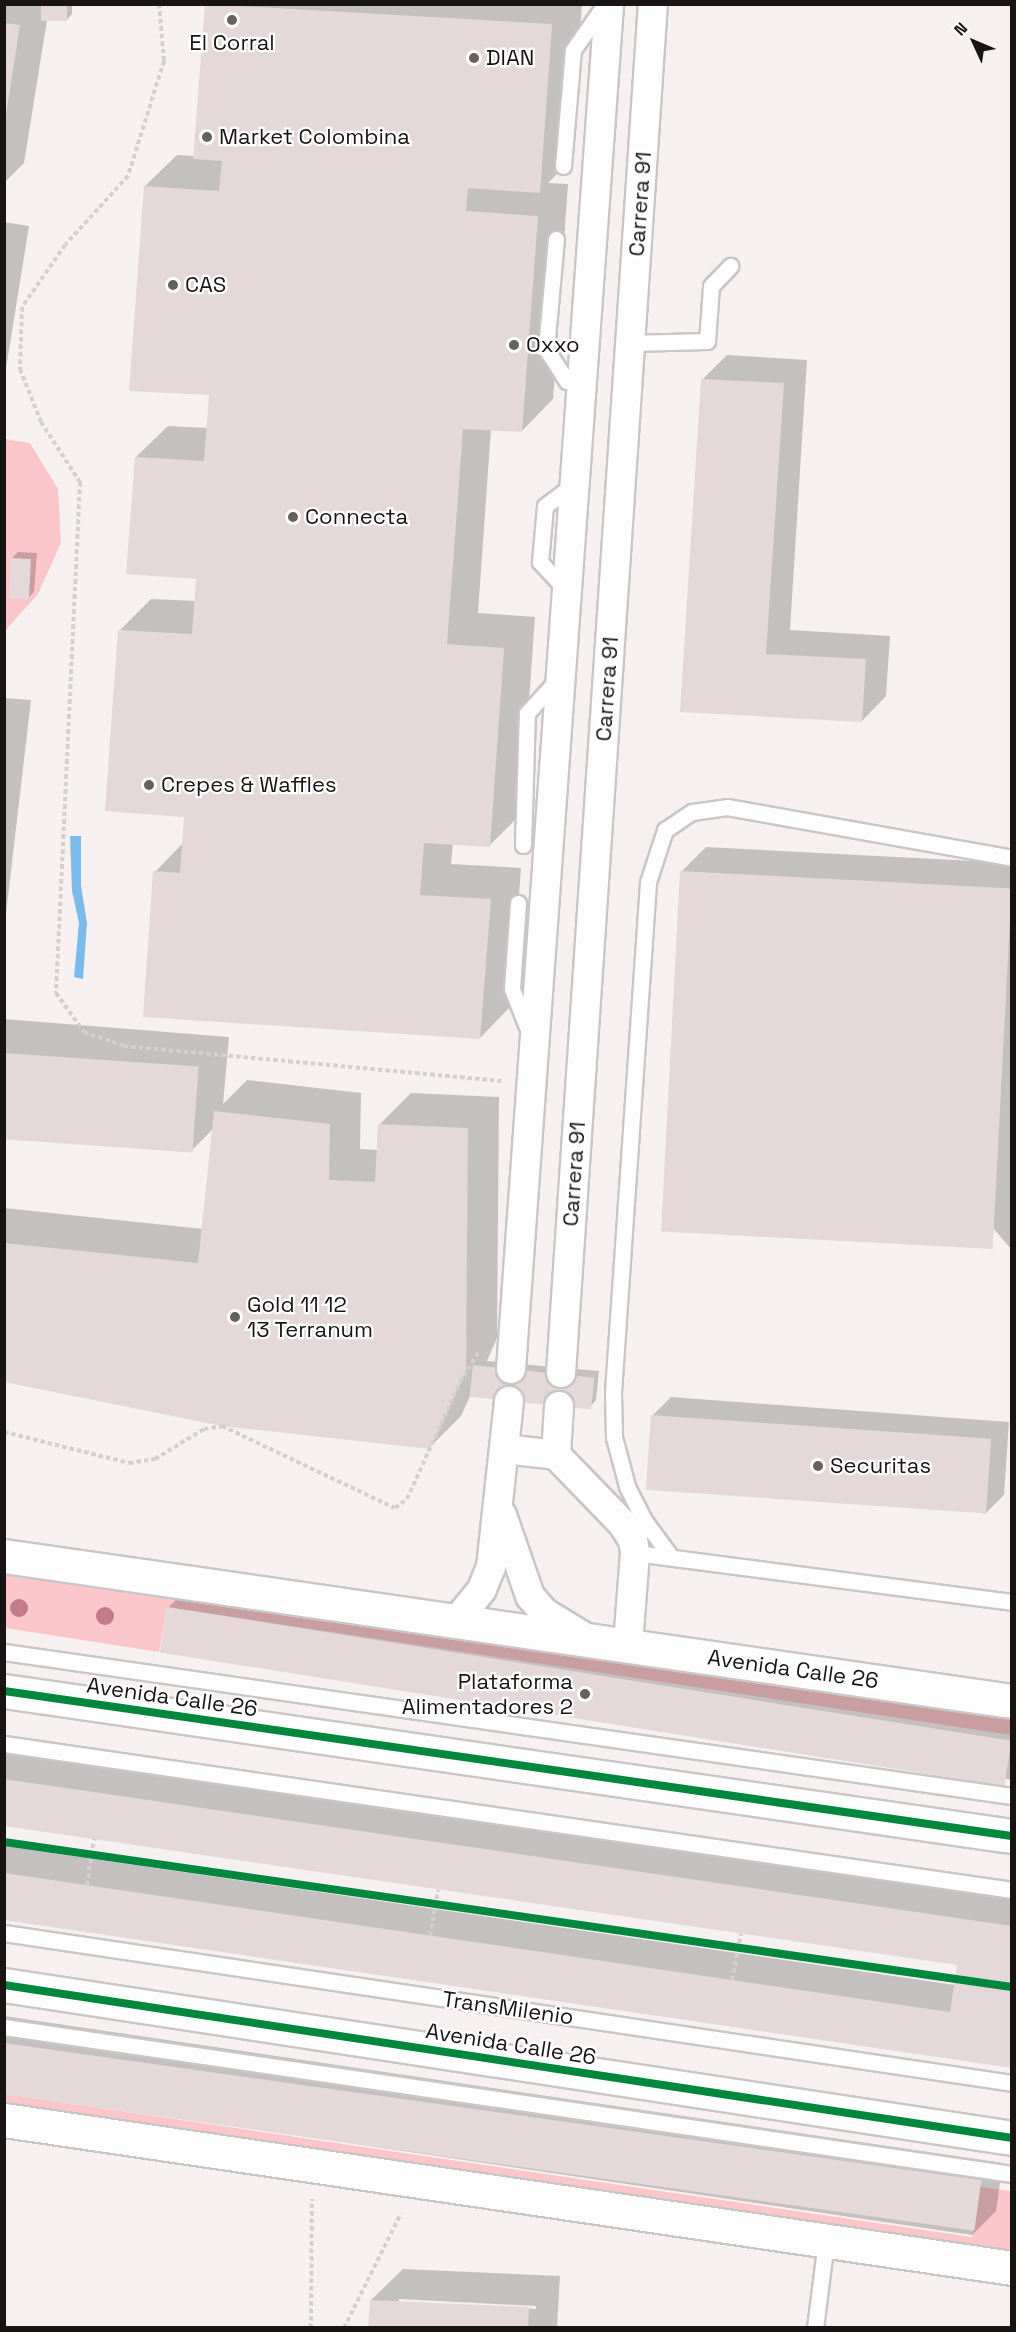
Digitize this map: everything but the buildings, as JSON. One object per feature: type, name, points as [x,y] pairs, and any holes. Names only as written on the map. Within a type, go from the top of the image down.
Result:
[{"type":"main road","name":"Avenida Calle 26","points":[[4,1556],[458,1619],[1011,1701]]},
{"type":"main road","name":"Avenida Calle 26","points":[[4,1691],[1011,1836]]},
{"type":"main road","name":"Avenida Calle 26","points":[[4,1985],[1011,2138]]},
{"type":"main road","points":[[4,2120],[1011,2268]]},
{"type":"street","name":"Carrera 91","points":[[561,1373],[653,4]]},
{"type":"street","name":"Carrera 91","points":[[511,1369],[609,9]]},
{"type":"street","points":[[458,1619],[487,1578],[500,1507],[509,1401]]},
{"type":"street","points":[[556,1455],[559,1406]]},
{"type":"street","points":[[505,1449],[556,1455],[622,1523],[635,1553],[628,1644]]},
{"type":"street","points":[[500,1507],[530,1596],[544,1613],[586,1638]]},
{"type":"lane","points":[[563,166],[573,50],[599,13],[609,9]]},
{"type":"lane","points":[[555,239],[546,349],[567,381],[582,384]]},
{"type":"lane","points":[[630,343],[707,341],[711,286],[730,266]]},
{"type":"lane","points":[[523,845],[527,713],[561,675]]},
{"type":"lane","points":[[671,1557],[644,1520],[627,1486],[614,1437],[613,1392],[648,882],[665,830],[692,812],[727,807],[1011,858]]},
{"type":"lane","points":[[518,903],[512,989],[534,1046]]},
{"type":"lane","points":[[635,1553],[1011,1602]]},
{"type":"lane","points":[[4,1652],[1011,1796]]},
{"type":"lane","points":[[4,1744],[1011,1890]]},
{"type":"lane","name":"TransMilenio","points":[[4,1933],[1011,2083]]},
{"type":"lane","points":[[4,2027],[1011,2174]]},
{"type":"lane","points":[[815,2328],[826,2241]]},
{"type":"path","points":[[159,4],[164,61],[128,176],[66,245],[22,307],[20,369],[41,422],[80,482],[56,993],[84,1032],[124,1046],[507,1082]]},
{"type":"path","points":[[4,1432],[129,1463],[155,1459],[204,1429],[222,1426],[395,1508],[407,1499],[460,1383],[486,1343]]},
{"type":"path","points":[[87,1885],[94,1839]]},
{"type":"path","points":[[87,1853],[99,1855]]},
{"type":"path","points":[[430,1936],[438,1890]]},
{"type":"path","points":[[428,1902],[451,1905]]},
{"type":"path","points":[[732,1980],[741,1934]]},
{"type":"path","points":[[729,1946],[753,1949]]},
{"type":"path","points":[[311,2328],[312,2192]]},
{"type":"path","points":[[344,2328],[402,2212]]},
{"type":"shaded area","points":[[5,439],[30,443],[58,489],[61,543],[38,594],[5,631]]},
{"type":"shaded area","points":[[4,1571],[1011,1718],[1011,1735],[167,1607],[159,1652],[5,1628]]},
{"type":"shaded area","points":[[5,2094],[972,2237],[980,2187],[1011,2191],[1011,2255],[5,2107]]},
{"type":"water","points":[[70,836],[81,836],[81,886],[87,923],[83,979],[74,977],[79,923],[72,891]]},
{"type":"cycle path","points":[[4,1691],[1012,1836]]},
{"type":"cycle path","points":[[4,1842],[1012,1987]]},
{"type":"cycle path","points":[[4,1985],[1012,2138]]},
{"type":"place","name":"El Corral","points":[[232,20]]},
{"type":"place","name":"DIAN","points":[[474,58]]},
{"type":"place","name":"Market Colombina","points":[[207,137]]},
{"type":"place","name":"CAS","points":[[173,285]]},
{"type":"place","name":"Oxxo","points":[[514,345]]},
{"type":"place","name":"Connecta","points":[[293,517]]},
{"type":"place","name":"Crepes & Waffles","points":[[149,785]]},
{"type":"place","name":"Gold 11 12 13 Terranum","points":[[235,1317]]},
{"type":"place","name":"Securitas","points":[[818,1466]]},
{"type":"place","name":"Plataforma Alimentadores 2","points":[[585,1694]]}]
